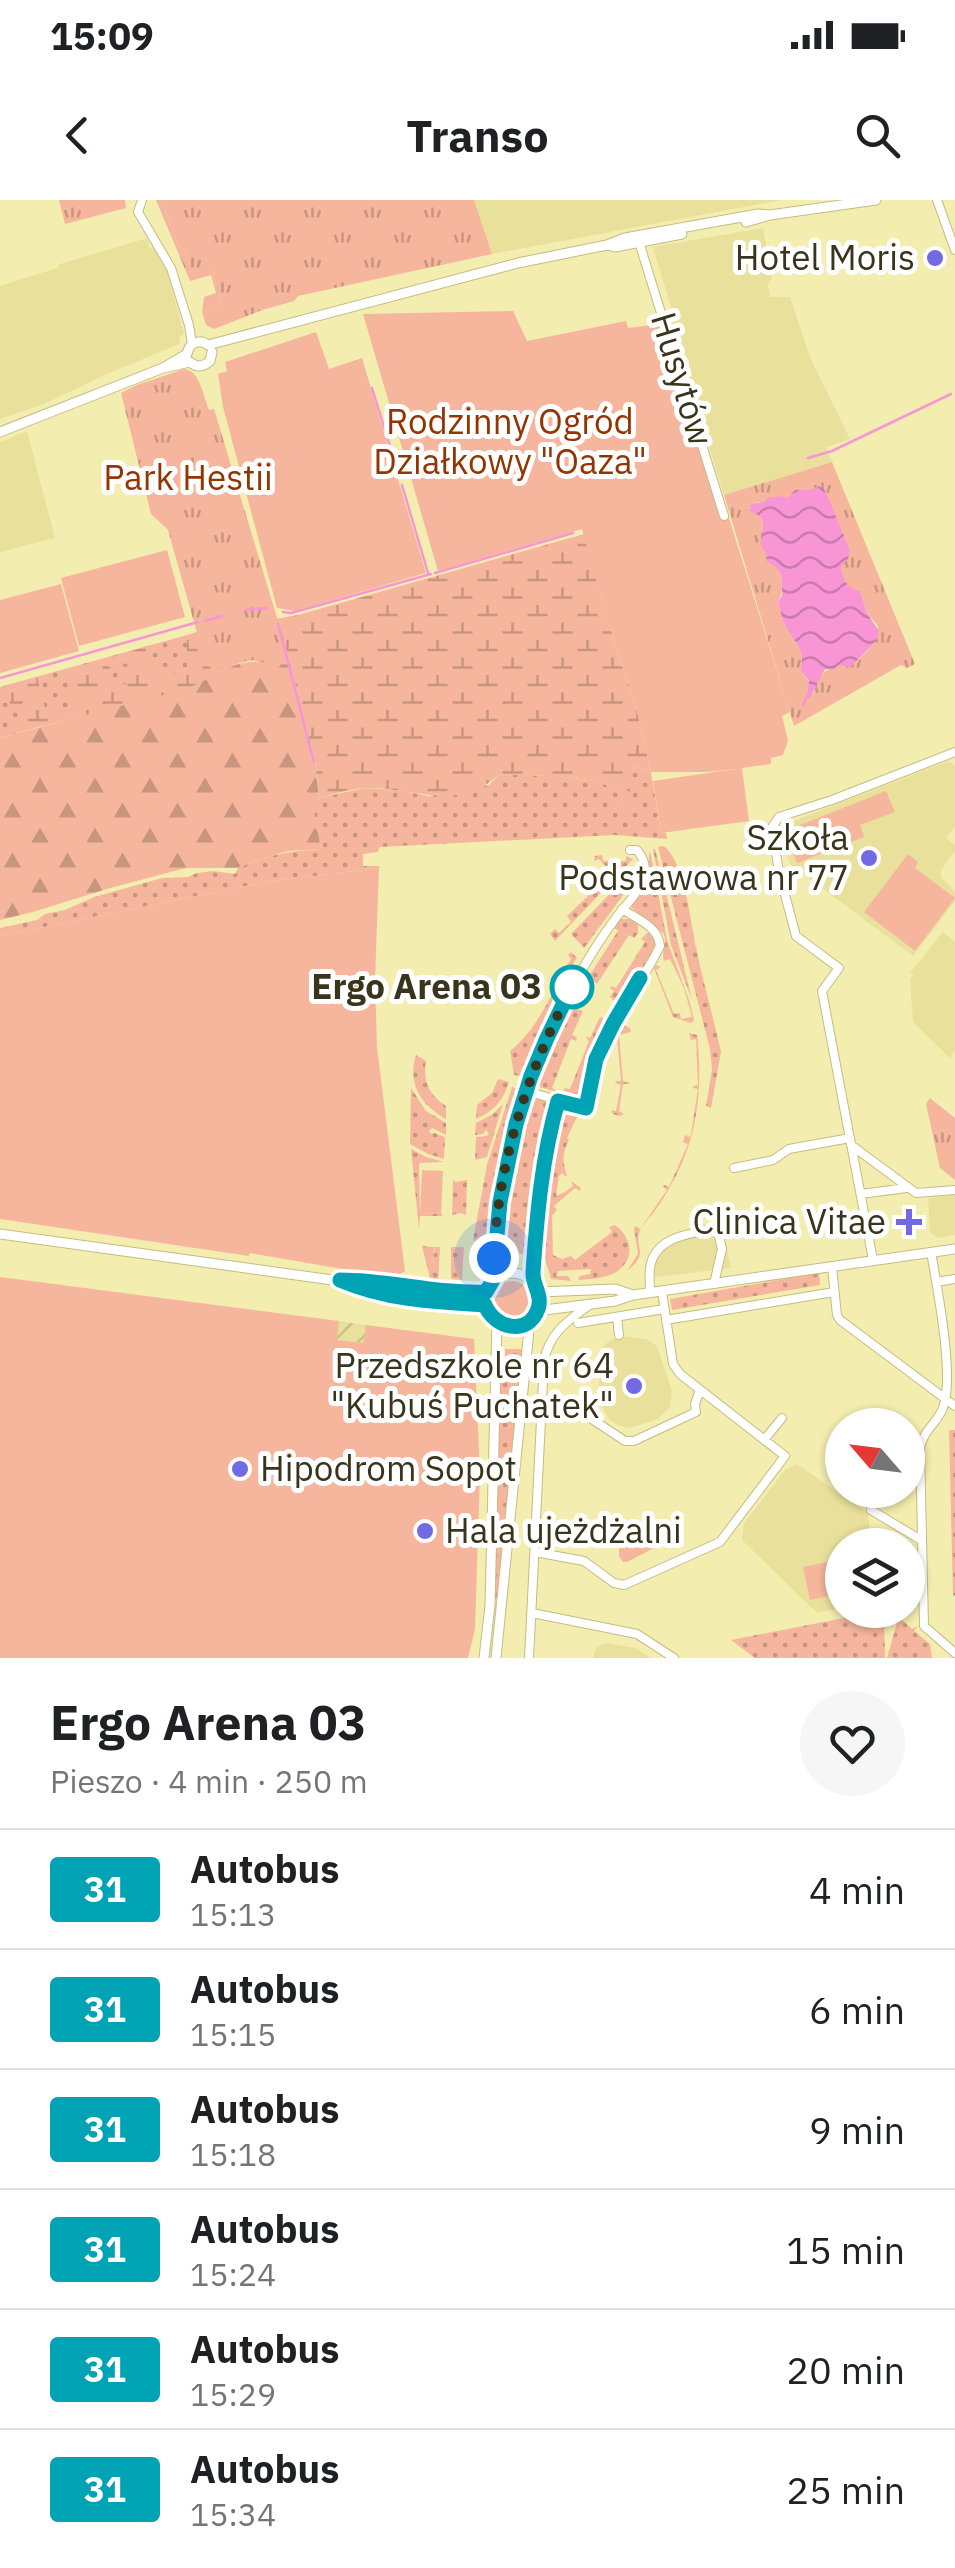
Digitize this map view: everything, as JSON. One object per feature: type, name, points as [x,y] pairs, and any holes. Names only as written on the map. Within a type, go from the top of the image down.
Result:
[{"type":"street","points":[[142,200],[139,214],[171,268],[198,350]]},
{"type":"street","points":[[607,245],[615,247],[770,216],[876,200]]},
{"type":"street","points":[[937,200],[955,250]]},
{"type":"street","points":[[0,432],[164,368],[198,350],[271,327],[644,234],[758,214],[770,216]]},
{"type":"street","name":"Husytów","points":[[639,242],[724,516]]},
{"type":"street","points":[[873,1260],[822,991],[839,968],[796,936],[772,827],[779,817],[955,752]]},
{"type":"street","points":[[484,1658],[492,1552],[496,1322],[485,1305],[486,1292],[493,1280],[502,1187],[526,1092],[558,1014],[594,949],[641,885],[643,857],[637,850],[630,850]]},
{"type":"street","points":[[526,1092],[586,1108],[596,1059],[660,946],[654,929],[622,909]]},
{"type":"street","points":[[532,1282],[541,1180],[558,1101]]},
{"type":"street","points":[[734,1168],[772,1160],[789,1148],[850,1142],[916,1193],[955,1190]]},
{"type":"street","points":[[861,1194],[906,1188]]},
{"type":"street","points":[[535,1552],[584,1561],[624,1586],[716,1545],[784,1456],[680,1374],[673,1364],[664,1309],[650,1267],[669,1239],[717,1228],[722,1249],[714,1284]]},
{"type":"street","points":[[0,1234],[340,1280],[486,1292]]},
{"type":"street","points":[[537,1311],[955,1248]]},
{"type":"street","points":[[922,1528],[920,1443],[943,1409],[947,1357],[931,1252]]},
{"type":"street","points":[[832,1267],[840,1320],[955,1406]]},
{"type":"street","points":[[493,1280],[509,1272],[526,1276],[538,1292],[537,1311],[530,1320],[518,1327],[496,1322]]},
{"type":"street","points":[[936,1282],[955,1279]]},
{"type":"street","points":[[340,1280],[366,1291],[420,1301],[485,1305]]},
{"type":"street","points":[[538,1292],[615,1289],[633,1295]]},
{"type":"street","points":[[666,1320],[834,1292]]},
{"type":"street","points":[[529,1658],[544,1361],[559,1328],[590,1304]]},
{"type":"street","points":[[578,1323],[664,1309]]},
{"type":"street","points":[[617,1317],[619,1335]]},
{"type":"street","points":[[496,1658],[530,1320]]},
{"type":"street","points":[[541,1408],[584,1414],[620,1439],[634,1440],[696,1412],[700,1390]]},
{"type":"street","points":[[764,1440],[782,1418]]},
{"type":"street","points":[[872,1510],[902,1528]]},
{"type":"street","points":[[532,1613],[637,1634],[674,1658]]},
{"type":"street","points":[[925,1627],[955,1652]]},
{"type":"shaded area","points":[[474,200],[782,200],[492,254]]},
{"type":"shaded area","points":[[763,228],[772,278],[768,285],[770,297],[790,297],[810,357],[850,439],[826,447],[832,462],[724,495],[669,319],[674,317],[653,247]]},
{"type":"shaded area","points":[[147,238],[149,248],[154,247],[166,267],[184,334],[179,344],[44,404],[0,419],[0,286]]},
{"type":"shaded area","points":[[27,431],[55,538],[0,552],[0,442]]},
{"type":"shaded area","name":"Szkoła Podstawowa nr 77","points":[[949,761],[955,766],[955,826],[946,838],[955,845],[955,851],[941,870],[941,877],[955,892],[955,901],[913,956],[791,865],[776,833],[778,827]]},
{"type":"shaded area","points":[[943,932],[955,942],[955,1051],[950,1058],[913,1022],[910,979],[910,973]]},
{"type":"shaded area","points":[[955,1195],[955,1235],[938,1238],[930,1232],[928,1198]]},
{"type":"shaded area","points":[[721,1220],[731,1268],[655,1277],[655,1261],[671,1234]]},
{"type":"shaded area","points":[[339,1321],[366,1325],[364,1343],[336,1340]]},
{"type":"shaded area","name":"Przedszkole nr 64 \"Kubuś Puchatek\"","points":[[622,1336],[646,1339],[657,1346],[672,1391],[670,1407],[658,1419],[630,1428],[610,1420],[598,1392],[602,1348]]},
{"type":"shaded area","points":[[797,1464],[825,1483],[825,1508],[861,1508],[868,1513],[869,1528],[825,1528],[825,1611],[817,1613],[742,1540],[744,1523],[785,1470]]},
{"type":"shaded area","points":[[606,1643],[635,1648],[651,1658],[593,1658],[596,1648]]},
{"type":"green space","points":[[59,200],[125,200],[126,208],[65,224]]},
{"type":"green space","points":[[156,200],[161,200],[191,272],[212,269],[219,307],[202,312],[204,297],[216,293],[211,275],[190,281]]},
{"type":"green space","points":[[161,200],[474,200],[492,254],[298,296],[294,301],[214,329],[206,325],[202,312],[219,307],[221,302],[212,269],[191,273],[185,250],[179,247]]},
{"type":"green space","name":"Rodzinny Ogród Działkowy \"Oaza\"","points":[[513,311],[527,341],[626,321],[628,328],[660,324],[720,517],[728,515],[790,712],[782,716],[788,741],[783,755],[771,758],[771,764],[742,768],[749,821],[661,833],[653,781],[735,769],[651,772],[637,711],[582,529],[438,571],[363,314]]},
{"type":"green space","name":"Rodzinny Ogród Działkowy \"Oaza\"","points":[[316,332],[329,369],[362,358],[426,573],[294,611],[277,608],[223,407],[218,374],[227,371],[225,362]]},
{"type":"green space","name":"Park Hestii","points":[[184,369],[194,374],[209,410],[214,409],[291,664],[254,660],[211,669],[204,658],[168,530],[151,514],[121,393]]},
{"type":"green space","points":[[832,462],[915,664],[907,668],[901,665],[794,726],[724,495]],"holes":[[[824,489],[850,550],[841,567],[843,576],[860,591],[867,613],[878,626],[876,641],[856,663],[833,667],[823,674],[813,694],[807,691],[809,682],[800,670],[800,651],[783,620],[778,601],[781,578],[764,537],[762,516],[749,509],[767,498],[787,498],[795,490]]]},
{"type":"green space","points":[[584,534],[637,711],[651,772],[630,764],[630,813],[624,813],[620,792],[608,786],[545,776],[499,774],[468,793],[451,795],[365,788],[319,798],[315,759],[290,664],[252,660],[239,663],[187,689],[15,733],[19,713],[10,704],[4,686],[37,677],[45,708],[51,713],[74,705],[68,678],[75,667],[107,658],[118,686],[131,682],[133,674],[129,663],[118,665],[114,656],[145,647],[151,670],[174,674],[187,668],[187,635],[298,615]]},
{"type":"green space","points":[[167,550],[185,617],[79,646],[61,578]]},
{"type":"green space","points":[[61,584],[79,651],[0,673],[0,600]]},
{"type":"green space","points":[[197,632],[204,658],[224,670],[250,662],[291,664],[315,759],[319,798],[314,812],[321,849],[288,851],[238,868],[186,868],[0,920],[0,738],[128,703],[158,674],[173,675],[187,668],[187,635]]},
{"type":"green space","points":[[187,635],[187,668],[178,673],[79,715],[0,738],[0,687]]},
{"type":"green space","points":[[630,764],[651,772],[661,833],[666,833],[667,839],[615,835],[380,847],[378,852],[363,854],[363,866],[379,868],[266,882],[0,936],[0,928],[37,920],[94,897],[162,878],[213,871],[235,874],[238,868],[268,857],[321,849],[313,812],[319,798],[364,788],[429,796],[489,785],[499,774],[545,776],[608,786],[620,792],[624,812],[630,812]]},
{"type":"green space","points":[[886,791],[895,812],[860,825],[864,837],[797,863],[785,831]]},
{"type":"green space","points":[[663,846],[681,877],[721,1052],[711,1108],[706,1106],[712,1070],[710,1049],[658,847]]},
{"type":"green space","points":[[653,849],[660,868],[692,1000],[671,945]]},
{"type":"green space","points":[[650,850],[667,940],[689,1000],[694,1020],[691,1023],[673,1017],[654,968],[661,967],[656,970],[674,1014],[680,1013],[681,1019],[692,1017],[670,959],[664,961],[664,934],[631,904],[646,882]]},
{"type":"green space","points":[[908,854],[918,862],[915,868],[955,898],[915,951],[864,912]]},
{"type":"green space","points":[[602,855],[603,861],[626,861],[626,856],[633,859],[555,941],[550,934],[555,929],[559,933],[571,922],[567,916],[612,873],[599,859],[594,861],[595,856]]},
{"type":"green space","points":[[379,868],[377,1047],[405,1271],[394,1278],[250,1253],[249,1256],[0,1219],[0,936],[266,882]]},
{"type":"green space","points":[[626,877],[631,877],[632,883],[584,948],[571,934]]},
{"type":"green space","points":[[621,919],[631,919],[638,925],[638,933],[634,938],[629,935],[597,984],[589,976],[618,931],[613,927]]},
{"type":"green space","points":[[647,933],[656,942],[655,948],[619,1005],[610,997],[614,991],[610,988],[616,988]]},
{"type":"green space","points":[[571,952],[577,958],[558,985],[524,1077],[514,1075],[510,1051],[537,1020],[571,959]]},
{"type":"green space","points":[[571,1007],[583,1011],[572,1035],[576,1041],[571,1039],[552,1088],[562,1093],[565,1088],[570,1089],[589,1041],[585,1036],[590,1038],[600,1017],[611,1021],[584,1091],[577,1098],[540,1087],[537,1083],[561,1028],[556,1025],[563,1025]]},
{"type":"green space","points":[[617,1023],[631,1032],[619,1035],[623,1081],[629,1082],[623,1084],[619,1111],[624,1114],[620,1116],[611,1110],[616,1111],[621,1085],[615,1083],[621,1081],[617,1037],[612,1037]]},
{"type":"green space","points":[[689,1033],[697,1035],[699,1054],[699,1093],[693,1131],[680,1167],[671,1185],[640,1230],[640,1255],[627,1271],[638,1254],[634,1228],[640,1229],[667,1190],[664,1185],[669,1187],[688,1144],[683,1142],[685,1135],[691,1134],[698,1089],[693,1086],[698,1085],[696,1039],[691,1040]]},
{"type":"green space","points":[[416,1055],[426,1061],[426,1081],[446,1106],[446,1119],[418,1093],[413,1075]]},
{"type":"green space","points":[[498,1079],[509,1082],[504,1095],[493,1109],[476,1119],[477,1105],[492,1093]]},
{"type":"green space","points":[[512,1087],[520,1090],[498,1170],[487,1250],[473,1240],[487,1165]]},
{"type":"green space","points":[[411,1088],[426,1111],[446,1123],[446,1135],[432,1128],[429,1131],[445,1137],[444,1159],[410,1144]]},
{"type":"green space","points":[[930,1098],[955,1118],[955,1180],[940,1168],[926,1104]]},
{"type":"green space","points":[[539,1099],[549,1103],[552,1111],[537,1182],[530,1254],[498,1253],[514,1146],[525,1108]]},
{"type":"green space","points":[[503,1104],[487,1157],[475,1160],[476,1137],[489,1134],[486,1130],[475,1135],[476,1123]]},
{"type":"green space","points":[[569,1109],[579,1112],[580,1118],[577,1117],[567,1138],[567,1176],[559,1176],[556,1196],[573,1186],[571,1181],[581,1188],[575,1188],[554,1206],[557,1210],[552,1215],[553,1255],[562,1259],[571,1256],[575,1260],[612,1232],[609,1227],[615,1225],[629,1245],[624,1265],[606,1276],[578,1280],[590,1274],[591,1269],[558,1271],[556,1276],[568,1276],[571,1281],[551,1279],[544,1255],[538,1254],[550,1148],[559,1114]]},
{"type":"green space","points":[[411,1149],[444,1162],[419,1163],[420,1213],[442,1216],[420,1216],[419,1230]]},
{"type":"green space","points":[[422,1170],[443,1171],[441,1214],[420,1213]]},
{"type":"green space","points":[[453,1180],[467,1180],[466,1215],[452,1215]]},
{"type":"green space","points":[[422,1246],[434,1247],[433,1265],[435,1247],[440,1247],[438,1284],[430,1278]]},
{"type":"green space","points":[[451,1247],[464,1247],[462,1280],[451,1279]]},
{"type":"green space","points":[[819,1273],[820,1285],[672,1310],[670,1299]]},
{"type":"green space","name":"Hipodrom Sopot","points":[[0,1277],[339,1321],[337,1340],[363,1343],[366,1325],[474,1339],[480,1473],[475,1629],[468,1658],[0,1658]]},
{"type":"green space","points":[[512,1281],[526,1286],[531,1300],[526,1314],[512,1319],[498,1314],[493,1300],[498,1286]]},
{"type":"green space","points":[[501,1349],[522,1349],[495,1598]]},
{"type":"green space","points":[[949,1430],[955,1430],[953,1596]]},
{"type":"green space","points":[[628,1539],[653,1539],[660,1545],[623,1562],[619,1548]]},
{"type":"green space","points":[[825,1562],[825,1597],[810,1600],[803,1567]]},
{"type":"green space","points":[[825,1622],[825,1628],[884,1628],[885,1658],[755,1658],[731,1640]]},
{"type":"green space","points":[[895,1628],[916,1628],[914,1631],[930,1644],[932,1658],[887,1658]]},
{"type":"water","points":[[818,486],[824,489],[850,550],[841,567],[845,580],[860,591],[867,613],[879,631],[876,641],[851,667],[825,669],[810,698],[806,698],[809,681],[800,670],[800,651],[785,625],[778,601],[782,596],[780,575],[766,561],[760,544],[762,517],[748,510],[751,504],[767,498],[787,498],[795,490]]},
{"type":"waterway","points":[[372,388],[400,478]]},
{"type":"waterway","points":[[808,458],[832,451],[951,394]]},
{"type":"waterway","points":[[402,485],[428,573]]},
{"type":"waterway","points":[[435,573],[573,533]]},
{"type":"waterway","points":[[283,612],[431,574]]},
{"type":"waterway","points":[[246,610],[266,608]]},
{"type":"waterway","points":[[205,621],[222,616]]},
{"type":"waterway","points":[[0,678],[198,622]]},
{"type":"waterway","points":[[278,624],[314,762]]},
{"type":"waterway","points":[[803,706],[806,698]]},
{"type":"bus line","name":"31","points":[[572,986],[531,1076],[516,1124],[500,1202],[493,1280],[486,1292],[340,1280],[366,1291],[420,1301],[485,1305],[492,1318],[503,1326],[518,1327],[530,1320],[540,1298],[532,1282],[536,1220],[552,1119],[558,1101],[586,1108],[596,1059],[640,978]]},
{"type":"place","name":"Hotel Moris","points":[[935,258]]},
{"type":"place","name":"Szkoła Podstawowa nr 77","points":[[869,858]]},
{"type":"place","name":"Ergo Arena 03","points":[[572,987]]},
{"type":"place","name":"Clinica Vitae","points":[[909,1222]]},
{"type":"place","name":"Przedszkole nr 64 \"Kubuś Puchatek\"","points":[[634,1386]]},
{"type":"place","name":"Hipodrom Sopot","points":[[240,1469]]},
{"type":"place","name":"Hala ujeżdżalni","points":[[425,1531]]},
{"type":"route","points":[[494,1258],[500,1202],[516,1124],[531,1076],[572,987]]}]
